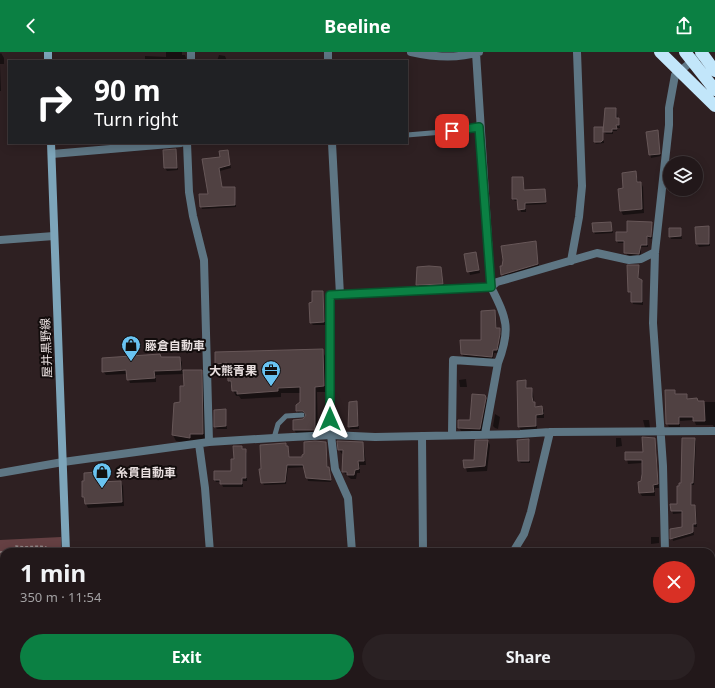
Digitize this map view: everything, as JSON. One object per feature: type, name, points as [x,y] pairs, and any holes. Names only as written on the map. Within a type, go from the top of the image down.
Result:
[{"type":"highway","points":[[660,52],[715,106]]},
{"type":"highway","points":[[685,52],[715,90]]},
{"type":"highway","points":[[700,52],[715,71]]},
{"type":"main road","name":"屋井黒野線","points":[[51,144],[66,548]]},
{"type":"street","points":[[410,52],[438,56],[478,52],[479,127],[491,287],[503,311],[505,322],[505,345],[498,363],[485,434]]},
{"type":"street","points":[[571,261],[579,217],[582,186],[577,52]]},
{"type":"street","points":[[665,548],[660,431],[653,322],[655,252],[669,125],[669,108],[675,75],[704,52]]},
{"type":"street","points":[[52,154],[169,144]]},
{"type":"street","points":[[187,144],[190,198],[204,260],[210,442]]},
{"type":"street","points":[[332,144],[340,295]]},
{"type":"street","points":[[0,240],[54,236]]},
{"type":"street","points":[[352,548],[348,498],[336,469],[330,435],[330,295],[491,287],[497,282],[597,253],[629,260],[641,259],[655,252]]},
{"type":"street","points":[[452,434],[452,360],[498,363]]},
{"type":"street","points":[[0,473],[63,462],[210,442],[274,438],[330,435],[375,437],[550,432],[715,431]]},
{"type":"street","points":[[515,548],[524,534],[531,512],[550,432]]},
{"type":"street","points":[[422,436],[423,548]]},
{"type":"street","points":[[199,444],[205,488],[210,548]]},
{"type":"lane","points":[[408,134],[467,130],[479,127]]},
{"type":"lane","points":[[274,438],[278,424],[286,416],[302,415]]},
{"type":"path","points":[[13,548],[16,546],[28,548],[35,545],[47,548]]},
{"type":"shaded area","points":[[61,537],[61,548],[0,548],[0,540]]},
{"type":"building","points":[[605,108],[616,108],[616,118],[619,118],[619,125],[616,125],[617,129],[612,129],[612,132],[603,132]]},
{"type":"building","points":[[594,127],[603,127],[603,140],[601,142],[594,142]]},
{"type":"building","points":[[658,130],[660,154],[649,155],[646,132]]},
{"type":"building","points":[[176,149],[177,168],[164,168],[163,150]]},
{"type":"building","points":[[228,150],[230,165],[219,168],[222,187],[235,187],[235,205],[200,207],[199,194],[208,194],[202,159],[220,157],[219,151]]},
{"type":"building","points":[[636,171],[637,182],[641,182],[642,209],[620,211],[618,189],[623,188],[622,173]]},
{"type":"building","points":[[512,177],[523,177],[524,190],[545,189],[546,202],[525,203],[525,209],[518,210],[517,199],[512,199]]},
{"type":"building","points":[[627,221],[652,222],[651,237],[647,236],[647,245],[641,245],[639,254],[624,253],[624,241],[616,241],[616,232],[627,232]]},
{"type":"building","points":[[611,222],[612,231],[593,232],[592,223]]},
{"type":"building","points":[[709,226],[709,244],[696,244],[695,227]]},
{"type":"building","points":[[669,228],[681,228],[681,236],[669,237]]},
{"type":"building","points":[[536,241],[538,264],[501,275],[500,266],[502,266],[503,260],[501,246]]},
{"type":"building","points":[[476,252],[479,270],[467,272],[464,254]]},
{"type":"building","points":[[627,265],[639,265],[638,278],[642,280],[642,302],[631,302],[631,292],[628,292]]},
{"type":"building","points":[[417,267],[441,267],[443,284],[416,285]]},
{"type":"building","points":[[312,291],[323,291],[324,322],[310,323],[309,303],[312,302]]},
{"type":"building","points":[[495,310],[496,328],[500,328],[500,334],[497,350],[493,350],[492,357],[461,354],[460,340],[481,340],[481,311]]},
{"type":"building","points":[[323,349],[324,386],[315,387],[315,430],[293,430],[293,420],[303,419],[306,415],[303,411],[296,411],[296,405],[300,402],[300,387],[278,388],[278,391],[237,394],[237,391],[232,391],[231,381],[228,381],[227,363],[215,364],[215,352]]},
{"type":"building","name":"藤倉自動車","points":[[160,354],[161,357],[180,357],[181,370],[154,371],[155,378],[127,380],[126,370],[102,372],[102,358]]},
{"type":"building","points":[[183,370],[202,370],[203,434],[190,434],[190,438],[172,435],[174,403],[180,402],[180,386],[184,386]]},
{"type":"building","points":[[526,380],[526,388],[532,388],[532,397],[533,402],[535,402],[535,407],[542,406],[543,414],[536,415],[536,426],[518,427],[517,381]]},
{"type":"building","points":[[665,390],[675,390],[675,394],[687,394],[687,399],[697,398],[698,401],[704,401],[705,421],[693,421],[693,417],[679,417],[679,424],[666,424]]},
{"type":"building","points":[[472,394],[485,395],[486,398],[480,429],[458,428],[458,420],[470,420]]},
{"type":"building","points":[[357,401],[358,426],[348,427],[349,402]]},
{"type":"building","points":[[226,409],[226,426],[214,427],[214,410]]},
{"type":"building","points":[[642,437],[655,438],[658,484],[653,485],[654,492],[639,493],[638,482],[641,481],[642,460],[625,460],[625,452],[643,452]]},
{"type":"building","points":[[682,438],[695,438],[693,483],[691,483],[691,505],[695,505],[696,524],[693,524],[693,532],[670,539],[670,529],[682,527],[682,511],[671,511],[670,504],[677,504],[677,486],[681,483]]},
{"type":"building","points":[[529,439],[529,461],[518,461],[517,440]]},
{"type":"building","points":[[475,440],[488,440],[485,466],[464,468],[463,460],[474,460]]},
{"type":"building","points":[[337,441],[363,442],[364,461],[358,461],[359,469],[355,470],[354,475],[347,475],[347,472],[342,472],[343,450],[338,450]]},
{"type":"building","points":[[304,442],[326,442],[327,467],[329,467],[331,480],[306,478],[303,465],[287,465],[285,482],[261,483],[259,469],[261,469],[260,445],[286,443],[286,446],[288,446],[289,457],[302,457],[304,454]]},
{"type":"building","points":[[233,446],[242,446],[242,449],[246,449],[246,478],[242,478],[242,484],[220,484],[220,480],[214,480],[214,471],[231,471],[231,459],[234,459]]},
{"type":"building","name":"糸貫自動車","points":[[98,472],[99,482],[121,481],[122,502],[85,504],[84,497],[82,497],[82,481],[84,481],[84,473]]},
{"type":"place","name":"藤倉自動車","points":[[131,362]]},
{"type":"place","name":"大熊青果","points":[[271,387]]},
{"type":"place","name":"糸貫自動車","points":[[102,489]]},
{"type":"route","points":[[330,419],[330,295],[491,287],[479,127],[467,130],[452,131]]}]
